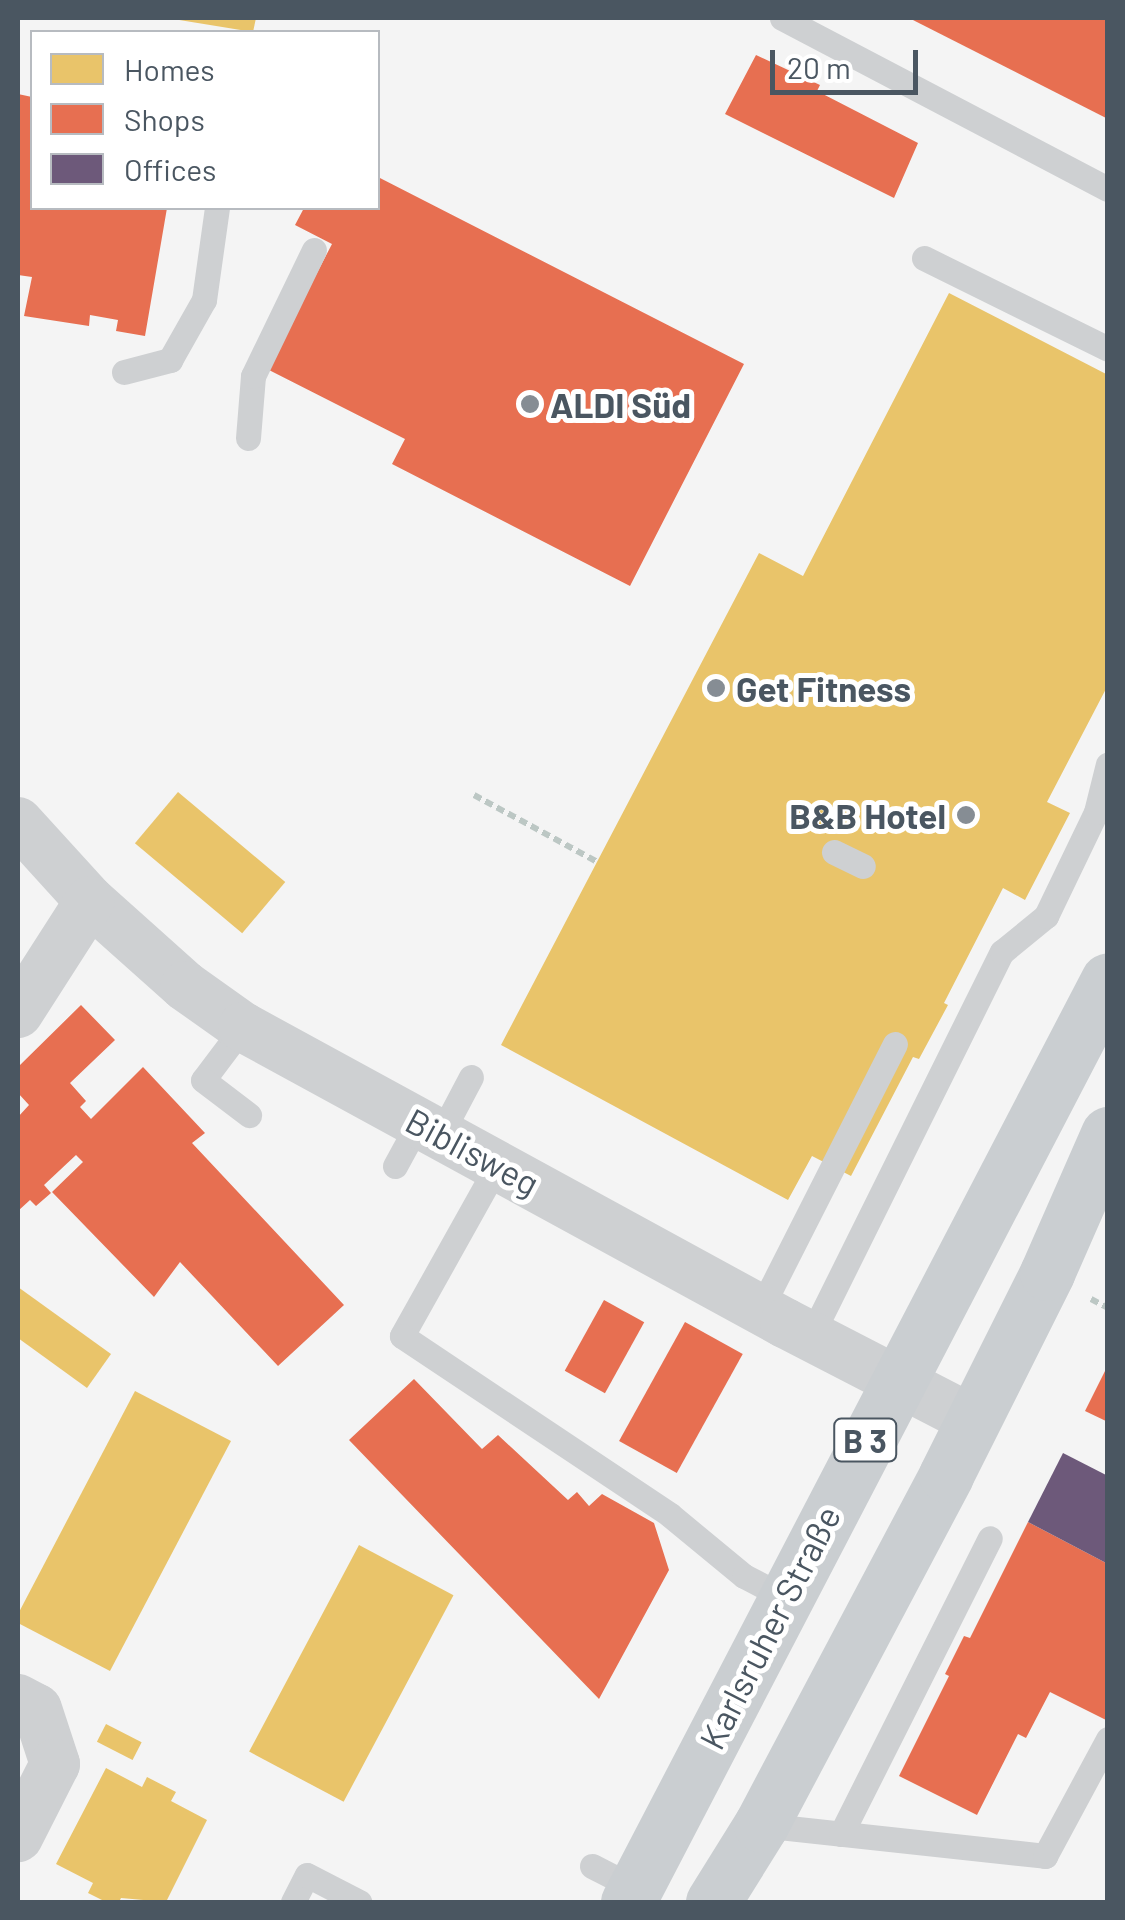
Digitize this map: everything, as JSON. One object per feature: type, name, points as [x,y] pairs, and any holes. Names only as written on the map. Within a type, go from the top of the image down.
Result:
[{"type":"main road","name":"Karlsruher Straße","points":[[619,1886],[784,1597],[1108,980]]},
{"type":"main road","name":"B 3","points":[[713,1902],[761,1825],[973,1420],[1047,1273],[1108,1134]]},
{"type":"street","name":"Biblisweg","points":[[18,822],[90,901],[185,986],[243,1027],[895,1382],[973,1420]]},
{"type":"street","points":[[18,1013],[90,901]]},
{"type":"street","points":[[18,1699],[37,1709],[55,1764],[18,1837]]},
{"type":"lane","points":[[782,18],[1108,189]]},
{"type":"lane","points":[[124,372],[170,360],[204,300],[218,210]]},
{"type":"lane","points":[[248,438],[253,376],[314,250]]},
{"type":"lane","points":[[924,258],[1108,349]]},
{"type":"lane","points":[[812,1336],[1002,952],[1046,916],[1096,812],[1108,764]]},
{"type":"lane","points":[[834,852],[863,866]]},
{"type":"lane","points":[[243,1027],[203,1080],[248,1115]]},
{"type":"lane","points":[[761,1308],[894,1044]]},
{"type":"lane","points":[[395,1166],[471,1078]]},
{"type":"lane","points":[[498,1164],[402,1336],[670,1515],[744,1576],[784,1597]]},
{"type":"lane","points":[[842,1834],[990,1538]]},
{"type":"lane","points":[[761,1825],[1044,1856],[1108,1739]]},
{"type":"lane","points":[[292,1902],[307,1875],[359,1902]]},
{"type":"path","points":[[474,795],[599,863]]},
{"type":"building: Homes","points":[[167,18],[256,18],[253,30]]},
{"type":"building: Homes","points":[[949,293],[1108,375],[1108,685],[1047,802],[1070,813],[1025,900],[1003,888],[944,1003],[948,1005],[919,1059],[913,1057],[851,1176],[812,1156],[788,1200],[501,1045],[759,553],[803,576]]},
{"type":"building: Homes","points":[[178,792],[285,882],[242,933],[135,843]]},
{"type":"building: Homes","points":[[18,1287],[111,1354],[87,1388],[18,1338]]},
{"type":"building: Homes","points":[[135,1391],[231,1441],[110,1671],[18,1623],[18,1614]]},
{"type":"building: Homes","points":[[359,1545],[453,1595],[344,1802],[249,1752]]},
{"type":"building: Homes","points":[[106,1724],[142,1742],[133,1760],[97,1742]]},
{"type":"building: Homes","points":[[106,1768],[142,1787],[147,1777],[176,1792],[171,1801],[207,1820],[166,1902],[121,1898],[119,1902],[106,1902],[88,1893],[93,1883],[56,1864]]},
{"type":"building: Shops","points":[[909,18],[1108,18],[1108,119]]},
{"type":"building: Shops","points":[[756,55],[820,85],[817,91],[918,143],[894,198],[725,114]]},
{"type":"building: Shops","points":[[18,94],[30,97],[30,210],[167,210],[145,336],[116,331],[118,320],[90,315],[89,326],[24,316],[32,277],[18,275]]},
{"type":"building: Shops","name":"ALDI Süd","points":[[380,178],[744,364],[630,586],[392,464],[405,439],[267,369],[332,244],[295,225],[303,210],[380,210]]},
{"type":"building: Shops","points":[[81,1005],[115,1040],[70,1083],[86,1101],[80,1107],[91,1119],[143,1067],[205,1133],[192,1143],[344,1305],[278,1366],[180,1262],[154,1297],[52,1192],[83,1162],[76,1155],[44,1185],[51,1193],[36,1206],[30,1200],[18,1211],[18,1117],[29,1105],[18,1093],[18,1067]]},
{"type":"building: Shops","points":[[604,1300],[644,1322],[605,1393],[565,1371]]},
{"type":"building: Shops","points":[[685,1322],[743,1354],[677,1473],[619,1441]]},
{"type":"building: Shops","points":[[1108,1365],[1108,1422],[1085,1411]]},
{"type":"building: Shops","points":[[414,1379],[482,1449],[498,1435],[568,1500],[577,1492],[589,1506],[602,1494],[654,1523],[669,1570],[599,1699],[349,1440]]},
{"type":"building: Shops","points":[[1028,1522],[1108,1564],[1108,1721],[1050,1692],[1026,1738],[1018,1734],[977,1815],[899,1776],[949,1676],[945,1674],[964,1636],[970,1638]]},
{"type":"building: Offices","points":[[1063,1453],[1108,1476],[1108,1564],[1028,1522]]},
{"type":"place","name":"ALDI Süd","points":[[530,404]]},
{"type":"place","name":"Get Fitness","points":[[716,688]]},
{"type":"place","name":"B&B Hotel","points":[[966,815]]}]
